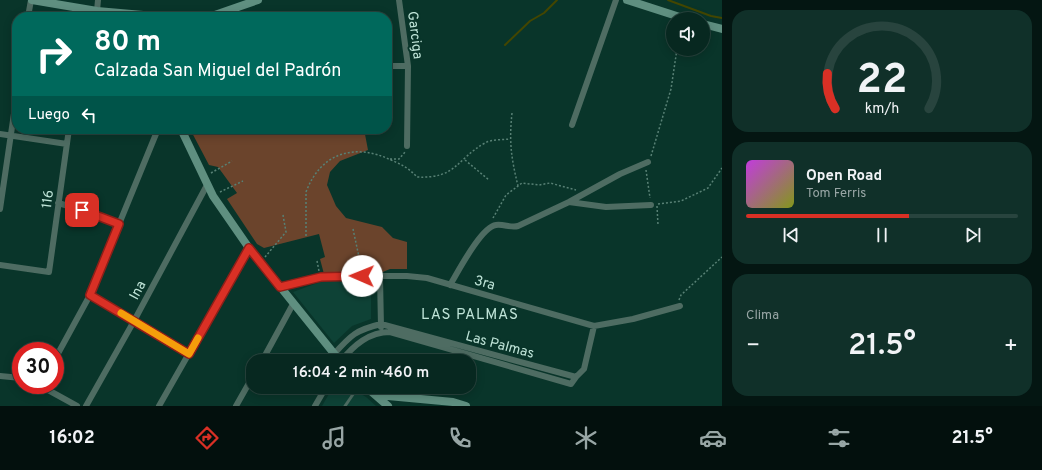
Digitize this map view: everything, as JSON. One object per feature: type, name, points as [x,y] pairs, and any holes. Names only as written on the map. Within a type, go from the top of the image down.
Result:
[{"type":"main road","points":[[31,0],[82,12]]},
{"type":"main road","points":[[222,12],[239,4],[258,0]]},
{"type":"main road","points":[[627,0],[666,13]]},
{"type":"main road","points":[[92,12],[107,12]]},
{"type":"main road","points":[[710,26],[722,30]]},
{"type":"main road","points":[[183,134],[213,196],[249,248],[262,262],[293,304],[334,354]]},
{"type":"main road","points":[[377,395],[453,402],[466,406]]},
{"type":"main road","points":[[377,395],[388,406]]},
{"type":"main road","points":[[410,406],[419,400]]},
{"type":"street","points":[[29,12],[31,0]]},
{"type":"street","points":[[97,11],[98,0]]},
{"type":"street","name":"Garciga","points":[[400,0],[408,66],[407,146]]},
{"type":"street","points":[[572,125],[616,0]]},
{"type":"street","points":[[392,66],[408,66]]},
{"type":"street","points":[[0,209],[12,129]]},
{"type":"street","points":[[0,134],[67,144]]},
{"type":"street","name":"116","points":[[0,265],[48,272],[68,134]]},
{"type":"street","points":[[64,342],[90,295],[156,134]]},
{"type":"street","points":[[450,285],[471,250],[487,230],[496,225],[513,227],[518,226],[568,202],[620,174],[647,163]]},
{"type":"street","name":"Ina","points":[[86,406],[134,321],[205,181]]},
{"type":"street","points":[[568,202],[606,207],[654,204]]},
{"type":"street","points":[[58,203],[93,213],[119,224]]},
{"type":"street","points":[[159,406],[249,248]]},
{"type":"street","name":"3ra","points":[[280,287],[320,278],[407,276],[427,278],[594,326],[633,319],[678,307]]},
{"type":"street","points":[[346,354],[351,348],[371,335],[381,332],[380,277]]},
{"type":"street","points":[[90,295],[189,354]]},
{"type":"street","points":[[266,354],[293,304]]},
{"type":"street","name":"Las Palmas","points":[[334,354],[360,329],[381,324],[576,377],[570,384],[390,332],[381,332]]},
{"type":"street","points":[[576,377],[584,369],[594,326]]},
{"type":"street","points":[[0,376],[12,377]]},
{"type":"street","points":[[236,406],[246,388]]},
{"type":"street","points":[[56,394],[77,406]]},
{"type":"street","points":[[315,406],[322,394]]},
{"type":"lane","points":[[345,406],[353,394]]},
{"type":"path","points":[[658,225],[647,163],[671,89],[676,56]]},
{"type":"path","points":[[512,113],[510,139],[511,154],[518,186]]},
{"type":"path","points":[[306,236],[306,192],[324,165],[350,151],[364,151],[378,154],[413,172],[417,177],[431,178],[449,173],[484,143],[510,139]]},
{"type":"path","points":[[399,164],[399,159],[407,146]]},
{"type":"path","points":[[388,158],[399,159]]},
{"type":"path","points":[[465,160],[489,180]]},
{"type":"path","points":[[205,181],[232,161]]},
{"type":"path","points":[[654,204],[681,201],[708,188],[722,168]]},
{"type":"path","points":[[213,196],[243,181]]},
{"type":"path","points":[[487,230],[506,195],[525,182],[539,184],[550,183],[584,193]]},
{"type":"path","points":[[262,262],[286,232],[283,215]]},
{"type":"path","points":[[353,229],[362,276]]},
{"type":"path","points":[[678,307],[681,295],[722,257]]},
{"type":"path","points":[[317,261],[320,278]]},
{"type":"shaded area","points":[[193,134],[365,134],[368,150],[340,161],[330,172],[327,185],[336,206],[346,218],[382,227],[393,238],[407,242],[407,269],[390,269],[378,274],[324,274],[320,259],[325,257],[319,234],[264,248],[257,244],[227,199],[237,193],[218,167],[209,165]]},
{"type":"shaded area","points":[[371,280],[371,319],[352,326],[334,343],[293,292],[320,282]]},
{"type":"shaded area","points":[[329,394],[361,394],[376,406],[322,406]]},
{"type":"waterway","points":[[505,45],[530,21],[544,13],[557,0]]},
{"type":"waterway","points":[[668,0],[711,16],[722,18]]},
{"type":"slow traffic","points":[[121,313],[189,354],[198,338]]},
{"type":"district","name":"LAS PALMAS","points":[[470,314]]},
{"type":"route","points":[[82,210],[119,224],[90,295],[189,354],[249,248],[262,262],[280,287],[321,277],[362,276]]}]
